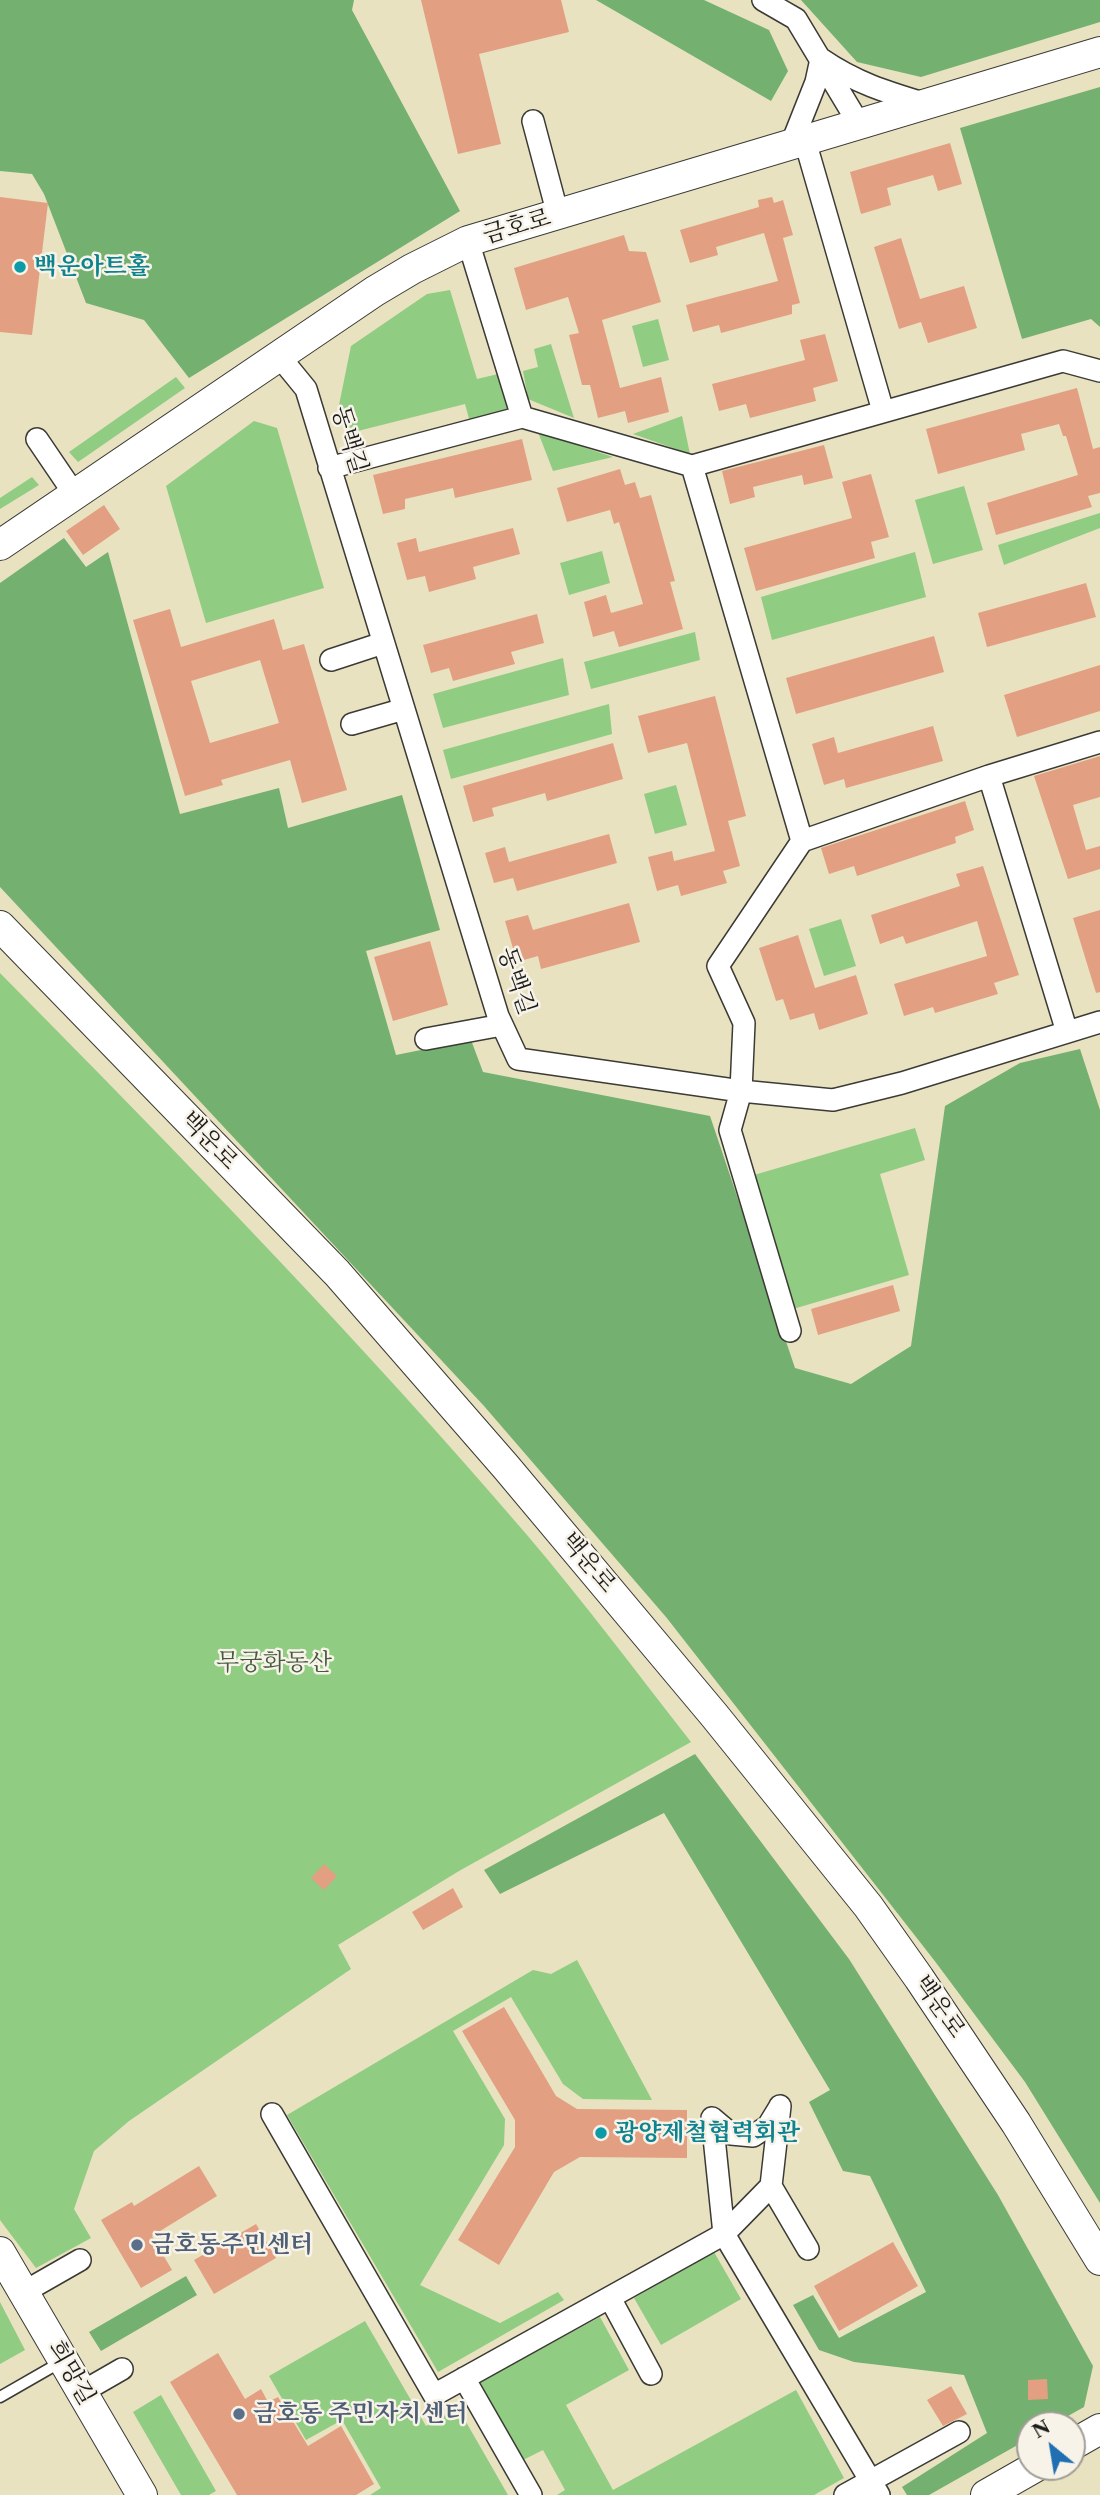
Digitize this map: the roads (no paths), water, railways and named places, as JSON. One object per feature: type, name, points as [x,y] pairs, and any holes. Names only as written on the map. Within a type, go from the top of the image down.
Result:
[{"type":"main road","name":"금호로","points":[[0,545],[375,290],[468,242],[1100,52]]},
{"type":"main road","name":"백운로","points":[[0,926],[337,1273],[515,1477],[714,1715],[868,1906],[919,1978],[1004,2103],[1100,2260]]},
{"type":"main road","name":"희망길","points":[[0,2252],[142,2495]]},
{"type":"main road","points":[[986,2495],[1016,2478]]},
{"type":"street","points":[[763,0],[796,19],[859,124]]},
{"type":"street","points":[[821,59],[860,83],[926,104]]},
{"type":"street","points":[[821,59],[798,143],[883,411]]},
{"type":"street","points":[[533,121],[558,215]]},
{"type":"street","points":[[468,242],[522,417]]},
{"type":"street","name":"동백길","points":[[279,356],[306,389],[502,1025],[518,1059],[741,1091],[833,1100],[902,1083],[1100,1022]]},
{"type":"street","points":[[329,468],[522,417],[691,466],[1063,361],[1100,371]]},
{"type":"street","points":[[37,439],[75,495]]},
{"type":"street","points":[[691,466],[802,841]]},
{"type":"street","points":[[331,660],[383,643]]},
{"type":"street","points":[[352,724],[404,709]]},
{"type":"street","points":[[790,1331],[730,1130],[741,1091],[744,1023],[718,965],[802,841],[989,776],[1100,742]]},
{"type":"street","points":[[989,776],[1067,1032]]},
{"type":"street","points":[[426,1039],[502,1025]]},
{"type":"street","points":[[808,2249],[771,2186],[780,2106],[768,2126],[753,2136],[731,2134],[712,2118],[724,2234],[875,2488]]},
{"type":"street","points":[[272,2114],[434,2395],[724,2234],[771,2186]]},
{"type":"street","points":[[24,2292],[80,2260]]},
{"type":"street","points":[[610,2298],[651,2374]]},
{"type":"street","points":[[82,2392],[122,2369]]},
{"type":"street","points":[[464,2378],[531,2495]]},
{"type":"street","points":[[845,2495],[875,2488],[960,2432]]},
{"type":"lane","points":[[0,2397],[64,2361]]},
{"type":"place","name":"백운아트홀","points":[[20,267]]},
{"type":"place","name":"광양제철협력회관","points":[[601,2133]]},
{"type":"place","name":"금호동주민센터","points":[[137,2245]]},
{"type":"place","name":"금호동 주민자치센터","points":[[239,2414]]},
{"type":"park label","name":"무궁화동산","points":[[274,1663]]}]
